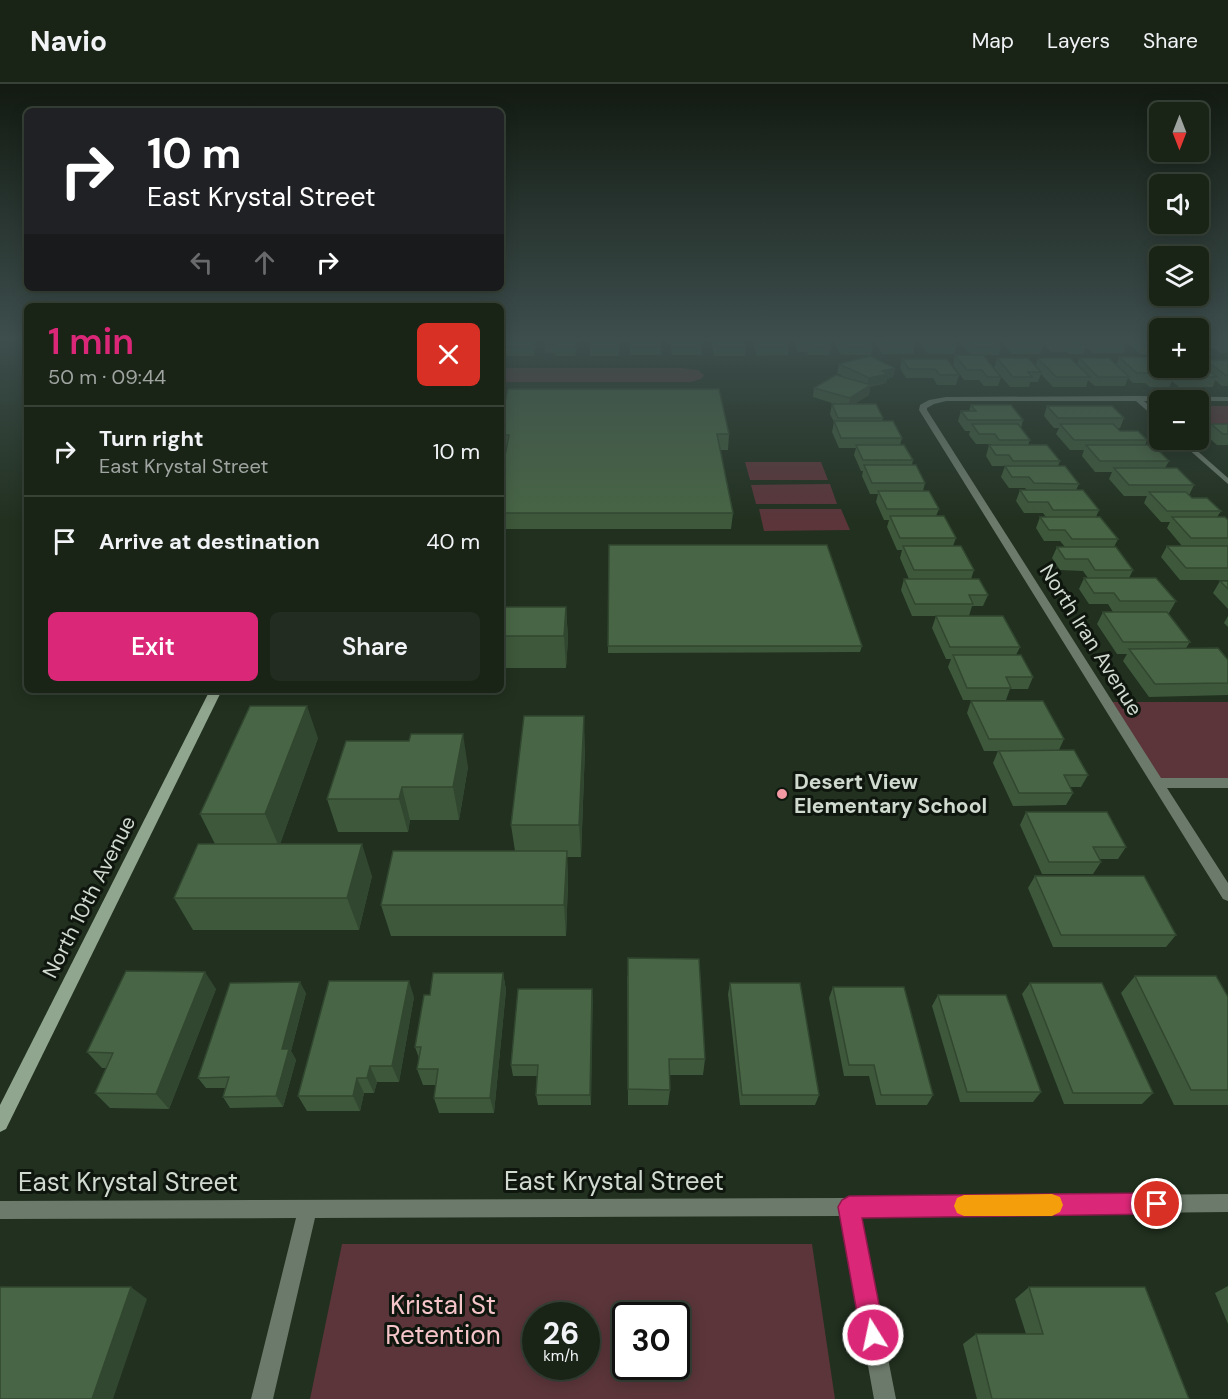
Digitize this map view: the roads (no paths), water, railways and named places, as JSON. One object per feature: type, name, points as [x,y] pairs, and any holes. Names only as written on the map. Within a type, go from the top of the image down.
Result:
[{"type":"main road","name":"North 10th Avenue","points":[[0,1123],[215,693]]},
{"type":"street","name":"North Iran Avenue","points":[[943,399],[923,406],[928,420],[1228,895]]},
{"type":"street","points":[[1192,450],[1228,482]]},
{"type":"street","points":[[1158,783],[1228,783]]},
{"type":"street","name":"East Krystal Street","points":[[0,1210],[849,1207],[1228,1203]]},
{"type":"street","points":[[849,1207],[885,1399]]},
{"type":"street","points":[[262,1399],[308,1209]]},
{"type":"place","name":"Desert View Elementary School","points":[[782,794]]},
{"type":"park label","name":"Kristal St Retention","points":[[443,1320]]}]
